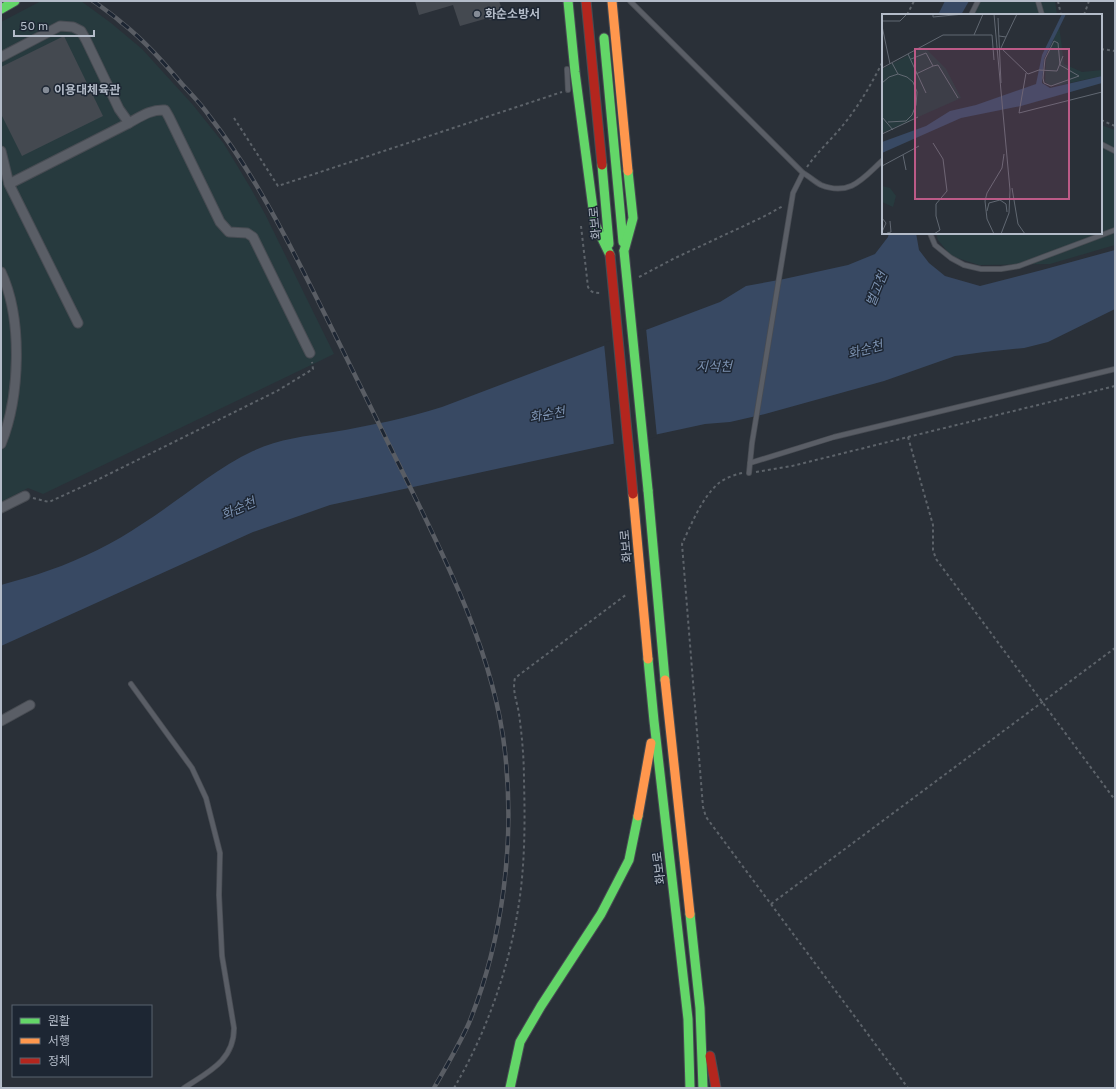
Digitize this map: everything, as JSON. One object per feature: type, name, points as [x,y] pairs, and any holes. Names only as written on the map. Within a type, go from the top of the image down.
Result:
[{"type":"main road","points":[[1,9],[15,1]]},
{"type":"main road","points":[[568,1],[574,62],[595,224],[610,255]]},
{"type":"main road","name":"화보로","points":[[586,1],[634,494],[654,722],[688,1019],[690,1088]]},
{"type":"main road","points":[[612,1],[633,218],[624,251]]},
{"type":"main road","points":[[604,32],[648,490],[668,718],[700,1008],[704,1088]]},
{"type":"main road","points":[[510,1088],[520,1042],[541,1006],[601,914],[628,860],[644,787],[654,722]]},
{"type":"main road","points":[[700,1008],[716,1088]]},
{"type":"street","points":[[1,57],[60,26],[73,27],[81,31],[119,109],[129,123]]},
{"type":"street","points":[[9,184],[150,112],[165,110],[220,222],[229,232],[247,233],[253,237],[310,353]]},
{"type":"street","points":[[1,151],[9,184],[78,323]]},
{"type":"street","points":[[1,272],[12,312],[16,357],[11,411],[1,444]]},
{"type":"street","points":[[1,508],[24,496]]},
{"type":"street","points":[[1,721],[30,704]]},
{"type":"lane","points":[[630,1],[803,173],[821,185],[836,188],[850,187],[864,178],[882,161]]},
{"type":"lane","points":[[972,14],[978,1]]},
{"type":"lane","points":[[1038,1],[1042,14]]},
{"type":"lane","points":[[568,90],[566,63],[574,62]]},
{"type":"lane","points":[[1102,144],[1115,151]]},
{"type":"lane","points":[[749,473],[752,443],[793,193],[803,173]]},
{"type":"lane","points":[[930,234],[935,245],[946,255],[964,265],[981,269],[1020,266],[1115,230]]},
{"type":"lane","points":[[750,463],[834,437],[1115,368]]},
{"type":"lane","points":[[131,684],[181,753],[199,781],[206,798],[220,853],[219,895],[222,956],[234,1036],[226,1054],[218,1065],[210,1072],[184,1088]]},
{"type":"path","points":[[908,14],[914,1]]},
{"type":"path","points":[[1058,1],[1061,14]]},
{"type":"path","points":[[1084,14],[1089,1]]},
{"type":"path","points":[[1102,49],[1115,51]]},
{"type":"path","points":[[803,173],[813,158],[843,125],[856,108],[866,93],[882,62]]},
{"type":"path","points":[[234,118],[278,186],[568,90]]},
{"type":"path","points":[[1102,120],[1115,126]]},
{"type":"path","points":[[638,278],[673,259],[763,218],[793,199]]},
{"type":"path","points":[[581,224],[588,287],[590,291],[595,293],[608,291]]},
{"type":"path","points":[[24,496],[49,502],[102,478],[277,391],[313,370],[310,353]]},
{"type":"path","points":[[908,1088],[706,817],[703,806],[682,544],[692,522],[709,494],[715,487],[726,479],[739,474],[782,469],[1115,386]]},
{"type":"path","points":[[908,437],[932,525],[932,550],[936,559],[1115,800]]},
{"type":"path","points":[[454,1088],[476,1048],[498,991],[520,896],[524,837],[524,788],[523,750],[519,713],[513,687],[515,678],[627,594]]},
{"type":"path","points":[[771,904],[1115,648]]},
{"type":"green space","points":[[41,1],[81,1],[111,23],[142,49],[193,105],[224,144],[250,187],[265,214],[334,354],[43,494],[28,488],[1,502],[1,22]]},
{"type":"green space","points":[[977,1],[1055,1],[1057,14],[972,14]]},
{"type":"green space","points":[[1102,125],[1115,130],[1115,245],[1050,264],[979,265],[951,256],[938,240],[936,234],[1102,234]]},
{"type":"water","points":[[945,1],[969,1],[962,14],[938,14]]},
{"type":"water","name":"지석천","points":[[889,234],[916,234],[919,250],[929,263],[945,276],[980,286],[1115,250],[1115,309],[1048,342],[1024,348],[955,356],[884,381],[765,414],[730,422],[705,424],[330,505],[253,532],[1,646],[1,585],[62,566],[109,544],[156,515],[224,467],[253,451],[282,441],[374,424],[415,415],[442,407],[720,302],[746,286],[848,265],[875,254]]},
{"type":"pier","points":[[646,328],[657,437],[614,446],[604,343]]},
{"type":"building","name":"화순소방서","points":[[415,1],[499,1],[503,12],[499,13],[500,18],[490,20],[488,18],[460,26],[453,5],[419,15]]},
{"type":"building","name":"이용대체육관","points":[[64,36],[103,116],[22,156],[1,114],[1,67]]},
{"type":"railway","points":[[93,1],[139,37],[161,60],[204,108],[248,171],[312,288],[437,541],[472,625],[487,667],[498,710],[505,752],[508,786],[507,856],[504,890],[498,924],[481,991],[469,1023],[434,1088]]},
{"type":"traffic: fast","points":[[1,9],[15,1]]},
{"type":"traffic: fast","points":[[568,1],[575,72],[595,224],[610,255]]},
{"type":"traffic: fast","points":[[604,38],[623,242]]},
{"type":"traffic: fast","points":[[602,165],[609,244]]},
{"type":"traffic: fast","points":[[624,251],[633,218],[628,171]]},
{"type":"traffic: fast","points":[[624,251],[648,490]]},
{"type":"traffic: fast","points":[[648,490],[665,680]]},
{"type":"traffic: fast","points":[[648,659],[688,1019],[690,1088]]},
{"type":"traffic: fast","points":[[510,1088],[520,1042],[541,1006],[601,914],[629,860],[638,816]]},
{"type":"traffic: fast","points":[[690,914],[700,1008],[703,1088]]},
{"type":"traffic: slow","points":[[612,1],[628,171]]},
{"type":"traffic: slow","points":[[633,494],[648,659]]},
{"type":"traffic: slow","points":[[665,680],[690,914]]},
{"type":"traffic: slow","points":[[638,816],[651,743]]},
{"type":"traffic: jam","points":[[586,1],[602,165]]},
{"type":"traffic: jam","points":[[610,255],[633,494]]},
{"type":"traffic: jam","points":[[710,1056],[716,1088]]},
{"type":"place","name":"화순소방서","points":[[477,14]]},
{"type":"place","name":"이용대체육관","points":[[46,90]]},
{"type":"water label","name":"벌고천","points":[[876,289]]},
{"type":"water label","name":"화순천","points":[[865,349]]},
{"type":"water label","name":"화순천","points":[[547,414]]},
{"type":"water label","name":"화순천","points":[[238,508]]}]
